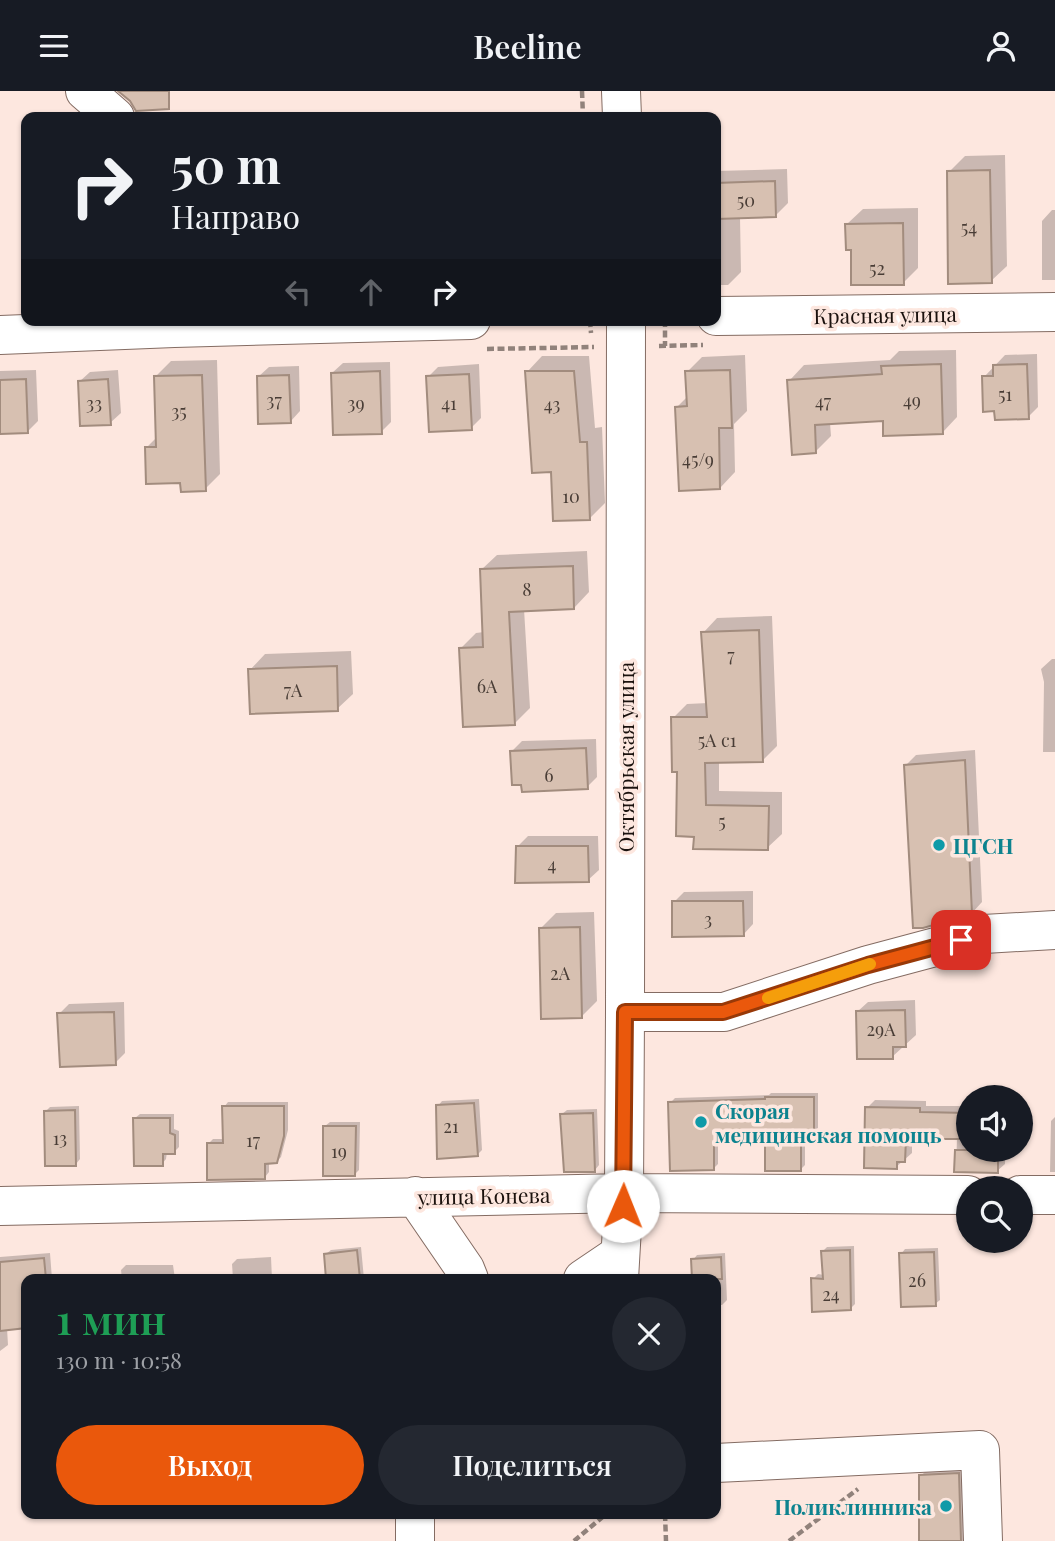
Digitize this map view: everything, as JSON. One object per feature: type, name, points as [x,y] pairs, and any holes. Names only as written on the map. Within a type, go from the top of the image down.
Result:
[{"type":"street","points":[[85,91],[109,112]]},
{"type":"street","points":[[621,91],[621,112]]},
{"type":"street","name":"Красная улица","points":[[721,316],[1055,312]]},
{"type":"street","points":[[0,335],[142,326]]},
{"type":"street","name":"Октябрьская улица","points":[[619,1267],[624,1193],[626,326]]},
{"type":"street","points":[[625,1012],[723,1012],[868,965],[984,934],[1055,930]]},
{"type":"street","name":"улица Конева","points":[[0,1206],[624,1193],[956,1195]]},
{"type":"street","points":[[1033,1195],[1055,1195]]},
{"type":"street","points":[[415,1196],[471,1274]]},
{"type":"street","points":[[598,1274],[619,1267]]},
{"type":"street","points":[[721,1463],[980,1450],[983,1541]]},
{"type":"street","points":[[415,1519],[415,1541]]},
{"type":"path","points":[[582,91],[583,112]]},
{"type":"path","points":[[664,326],[664,346]]},
{"type":"path","points":[[789,1541],[862,1486]]},
{"type":"path","points":[[574,1541],[600,1519]]},
{"type":"path","points":[[665,1519],[666,1541]]},
{"type":"building","points":[[118,91],[169,91],[169,109],[136,111],[130,101]]},
{"type":"building","points":[[990,170],[992,283],[948,284],[947,171]]},
{"type":"building","points":[[775,181],[776,217],[721,219],[721,183]]},
{"type":"building","points":[[903,223],[904,285],[851,285],[851,250],[846,250],[845,224]]},
{"type":"building","points":[[941,364],[943,434],[883,436],[883,421],[815,425],[816,453],[792,455],[787,380],[882,374],[881,366]]},
{"type":"building","points":[[1027,364],[1029,419],[995,420],[994,411],[983,412],[982,376],[993,376],[993,365]]},
{"type":"building","points":[[730,370],[732,428],[719,428],[720,489],[679,491],[675,407],[687,406],[685,371]]},
{"type":"building","points":[[380,371],[382,434],[333,435],[331,373]]},
{"type":"building","points":[[525,371],[574,371],[580,442],[587,442],[590,520],[553,521],[551,472],[532,473]]},
{"type":"building","points":[[469,374],[472,430],[429,432],[426,376]]},
{"type":"building","points":[[202,375],[206,491],[181,492],[180,483],[146,484],[145,447],[156,447],[154,376]]},
{"type":"building","points":[[289,375],[291,423],[258,424],[257,376]]},
{"type":"building","points":[[26,379],[28,433],[0,434],[0,380]]},
{"type":"building","points":[[108,379],[111,425],[80,426],[78,381]]},
{"type":"building","points":[[573,566],[574,609],[509,612],[515,725],[463,727],[459,648],[483,647],[480,569]]},
{"type":"building","points":[[759,630],[763,762],[705,763],[706,805],[769,806],[768,850],[693,849],[694,837],[676,836],[677,772],[672,772],[671,717],[707,717],[701,632]]},
{"type":"building","points":[[337,666],[338,711],[250,714],[248,669]]},
{"type":"building","points":[[586,748],[588,789],[522,792],[521,785],[512,785],[510,751]]},
{"type":"building","name":"ЦГСН","points":[[965,760],[972,914],[923,928],[913,928],[904,765]]},
{"type":"building","points":[[516,846],[588,846],[589,882],[515,883]]},
{"type":"building","points":[[672,901],[743,901],[744,936],[672,937]]},
{"type":"building","points":[[580,927],[582,1018],[541,1019],[539,928]]},
{"type":"building","points":[[905,1010],[906,1047],[893,1047],[893,1059],[857,1059],[856,1011]]},
{"type":"building","points":[[114,1012],[116,1065],[60,1067],[57,1013]]},
{"type":"building","points":[[814,1097],[814,1135],[801,1135],[801,1171],[765,1171],[765,1141],[714,1143],[714,1170],[670,1171],[668,1102]]},
{"type":"building","points":[[474,1103],[478,1156],[437,1159],[436,1105]]},
{"type":"building","points":[[222,1106],[284,1106],[284,1136],[277,1163],[265,1164],[265,1179],[207,1180],[207,1143],[223,1143]]},
{"type":"building","points":[[865,1107],[920,1108],[920,1112],[956,1113],[956,1139],[906,1139],[905,1162],[897,1162],[897,1169],[864,1168]]},
{"type":"building","points":[[75,1110],[76,1166],[45,1166],[44,1111]]},
{"type":"building","points":[[593,1113],[595,1172],[564,1172],[560,1114]]},
{"type":"building","points":[[133,1118],[170,1118],[170,1133],[175,1135],[175,1154],[163,1154],[163,1166],[134,1166]]},
{"type":"building","points":[[323,1126],[356,1126],[355,1176],[323,1176]]},
{"type":"building","points":[[955,1150],[956,1162],[998,1162],[998,1173],[954,1172]]},
{"type":"building","points":[[357,1250],[359,1274],[326,1274],[324,1254]]},
{"type":"building","points":[[850,1250],[851,1310],[812,1312],[811,1278],[823,1279],[821,1251]]},
{"type":"building","points":[[934,1252],[936,1306],[901,1307],[899,1253]]},
{"type":"building","points":[[721,1257],[722,1279],[721,1274],[692,1274],[691,1259]]},
{"type":"building","points":[[44,1258],[46,1274],[21,1274],[21,1329],[0,1331],[0,1262]]},
{"type":"building","name":"Поликлинника","points":[[959,1473],[961,1541],[919,1541],[919,1475]]},
{"type":"slow traffic","points":[[768,998],[870,964]]},
{"type":"place","name":"ЦГСН","points":[[939,845]]},
{"type":"place","name":"Скорая медицинская помощь","points":[[701,1122]]},
{"type":"place","name":"Поликлинника","points":[[946,1506]]},
{"type":"route","points":[[623,1206],[625,1012],[723,1012],[868,965],[961,940]]}]
